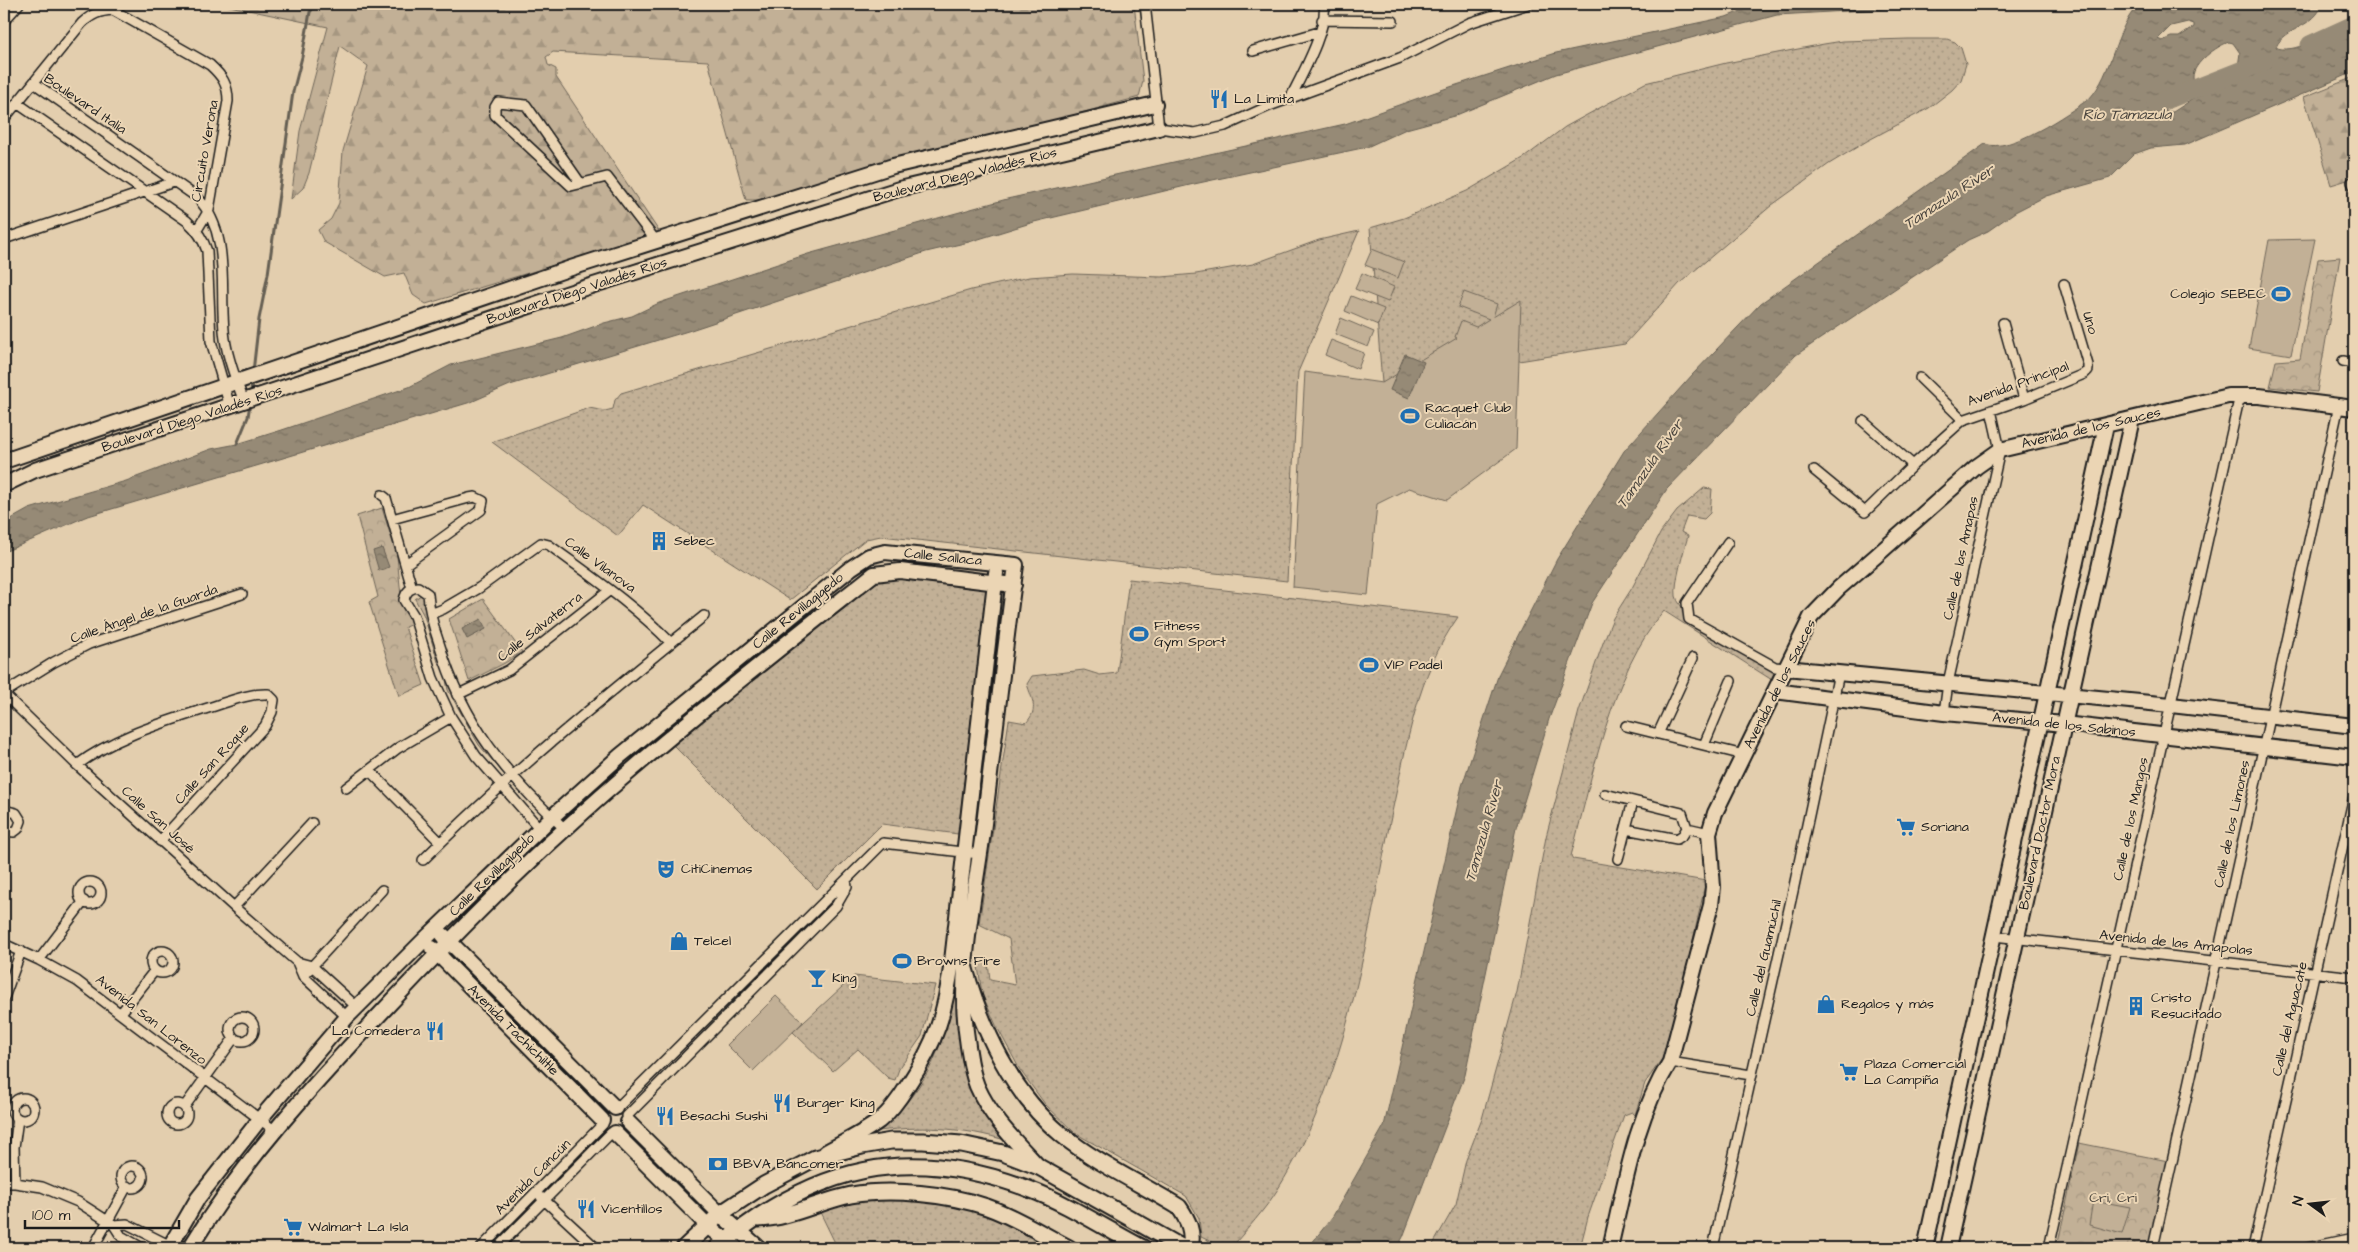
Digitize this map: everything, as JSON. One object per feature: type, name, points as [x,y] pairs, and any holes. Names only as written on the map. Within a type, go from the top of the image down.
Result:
[{"type":"main road","points":[[964,969],[975,1002],[1000,1057],[1031,1103],[1061,1134],[1079,1148],[1178,1207],[1191,1229],[1190,1248]]},
{"type":"main road","points":[[684,1248],[720,1214],[764,1186],[815,1158],[891,1141],[923,1141],[961,1144],[1003,1153],[1039,1167],[1183,1248]]},
{"type":"main road","points":[[726,1246],[739,1230],[755,1219],[815,1185],[850,1173],[909,1164],[939,1165],[992,1177],[1030,1190],[1142,1248]]},
{"type":"main road","points":[[755,1219],[772,1218],[816,1203],[854,1194],[919,1194],[986,1207],[1070,1248]]},
{"type":"street","points":[[4,21],[19,4]]},
{"type":"street","points":[[1145,4],[1159,128],[1195,133],[1225,126],[1290,99],[1400,58],[1503,8],[1528,4]]},
{"type":"street","points":[[1290,99],[1319,32],[1324,4]]},
{"type":"street","name":"Circuito Verona","points":[[34,83],[82,23],[92,14],[102,11],[113,10],[210,65],[222,76],[228,89],[228,101],[209,210],[197,230]]},
{"type":"street","points":[[1322,20],[1393,21]]},
{"type":"street","points":[[1252,51],[1319,32]]},
{"type":"street","name":"Boulevard Italia","points":[[230,407],[230,384],[225,340],[221,248],[209,210],[198,198],[34,83],[17,103],[146,192],[197,230],[204,240],[207,251],[211,341],[230,384],[244,402]]},
{"type":"street","points":[[581,184],[526,105],[498,102],[495,107],[495,115],[571,186],[581,184],[607,177],[656,241]]},
{"type":"street","points":[[4,119],[17,103]]},
{"type":"street","name":"Boulevard Diego Valadés Ríos","points":[[4,461],[571,268],[893,166],[1155,104]]},
{"type":"street","name":"Boulevard Diego Valadés Ríos","points":[[4,485],[35,470],[230,407],[578,290],[899,189],[1159,128]]},
{"type":"street","points":[[4,239],[174,182]]},
{"type":"street","name":"Uno","points":[[2064,284],[2088,370]]},
{"type":"street","points":[[2003,322],[2024,399]]},
{"type":"street","points":[[211,341],[225,340]]},
{"type":"street","points":[[2343,361],[2354,363]]},
{"type":"street","name":"Avenida Principal","points":[[1814,470],[1865,512],[1963,420],[2024,399],[2084,374],[2088,370]]},
{"type":"street","points":[[1920,378],[1963,420]]},
{"type":"street","name":"Avenida de los Sauces","points":[[1610,1248],[1645,1110],[1658,1081],[1670,1062],[1711,906],[1713,887],[1709,833],[1715,813],[1811,617],[1839,588],[1976,467],[2000,450],[2228,396],[2240,395],[2354,408]]},
{"type":"street","name":"Calle de los Mangos","points":[[2049,1248],[2240,395]]},
{"type":"street","name":"Calle de los Limones","points":[[2153,1248],[2339,405]]},
{"type":"street","name":"Calle de las Amapas","points":[[1944,713],[1948,682],[2000,450],[1991,410]]},
{"type":"street","name":"Boulevard Doctor Mora","points":[[1948,1248],[2132,419]]},
{"type":"street","points":[[1864,421],[1913,465]]},
{"type":"street","name":"Boulevard Doctor Mora","points":[[1925,1248],[2106,425]]},
{"type":"street","points":[[382,495],[386,498],[412,588]]},
{"type":"street","points":[[392,519],[469,498],[475,497],[483,501],[481,510],[406,564]]},
{"type":"street","points":[[1728,542],[1687,603],[1689,620],[1775,667],[1948,682],[2354,726]]},
{"type":"street","name":"Calle Vilanova","points":[[431,614],[479,588],[541,543],[549,545],[646,617],[671,643]]},
{"type":"street","name":"Calle Sallaca","points":[[869,556],[885,552],[904,552],[1016,566],[1014,585],[900,571],[874,574]]},
{"type":"street","points":[[869,556],[874,574]]},
{"type":"street","name":"Calle Revillagigedo","points":[[170,1247],[198,1198],[260,1119],[347,1018],[424,940],[552,817],[694,695],[851,568],[869,556]]},
{"type":"street","points":[[815,1158],[880,1120],[905,1090],[926,1058],[936,1035],[947,996],[997,563]]},
{"type":"street","name":"Calle Revillagigedo","points":[[190,1248],[209,1218],[274,1130],[449,941],[565,829],[650,754],[874,574]]},
{"type":"street","points":[[1014,585],[964,969],[964,1011],[970,1062],[977,1086],[993,1115],[1039,1167]]},
{"type":"street","points":[[540,828],[500,786],[462,737],[451,717],[433,678],[414,616],[404,600],[406,594],[412,588],[418,587],[428,594],[431,614],[448,673],[457,695],[475,727],[491,751],[565,829]]},
{"type":"street","name":"Calle Salvaterra","points":[[457,695],[509,670],[610,590]]},
{"type":"street","name":"Calle Ángel de la Guarda","points":[[4,694],[54,662],[89,644],[242,594]]},
{"type":"street","points":[[423,860],[500,786],[607,694],[704,616]]},
{"type":"street","points":[[1658,734],[1693,658]]},
{"type":"street","points":[[433,678],[448,673]]},
{"type":"street","name":"Calle del Guamúchil","points":[[1713,1248],[1839,673]]},
{"type":"street","points":[[1704,745],[1731,681]]},
{"type":"street","name":"Avenida de los Sabinos","points":[[1775,691],[1944,713],[2064,724],[2354,757]]},
{"type":"street","name":"Calle San José","points":[[4,694],[77,765],[160,841],[297,962],[303,976],[347,1018]]},
{"type":"street","name":"Calle San Roque","points":[[77,765],[97,750],[165,722],[246,696],[268,694],[274,700],[272,712],[265,726],[160,841]]},
{"type":"street","points":[[346,788],[398,748],[451,717]]},
{"type":"street","points":[[1626,726],[1744,755]]},
{"type":"street","points":[[369,770],[440,842]]},
{"type":"street","points":[[1605,794],[1682,813],[1687,828],[1684,835],[1677,839],[1626,829]]},
{"type":"street","name":"Calle del Aguacate","points":[[2253,1248],[2354,796]]},
{"type":"street","points":[[1618,859],[1633,801]]},
{"type":"street","points":[[4,812],[8,810],[16,813],[21,822],[18,829],[14,832],[4,831]]},
{"type":"street","points":[[234,907],[312,823]]},
{"type":"street","points":[[1687,828],[1709,833]]},
{"type":"street","points":[[846,880],[846,887],[836,906],[622,1113],[605,1113],[608,1128],[622,1131],[622,1113],[846,880],[883,843],[980,854]]},
{"type":"street","points":[[303,976],[382,890]]},
{"type":"street","points":[[39,960],[84,902]]},
{"type":"street","name":"Avenida Tachichiltle","points":[[437,928],[720,1214],[758,1248]]},
{"type":"street","name":"Avenida de las Amapolas","points":[[1994,936],[2354,977]]},
{"type":"street","name":"Avenida Tachichiltle","points":[[424,940],[726,1246]]},
{"type":"street","name":"Avenida San Lorenzo","points":[[4,944],[39,960],[77,981],[121,1012],[204,1078],[274,1130]]},
{"type":"street","points":[[4,998],[21,951]]},
{"type":"street","name":"Calle San José","points":[[297,962],[312,966],[358,1008]]},
{"type":"street","points":[[121,1012],[155,970]]},
{"type":"street","points":[[184,1106],[234,1038]]},
{"type":"street","points":[[1670,1062],[1751,1075]]},
{"type":"street","points":[[16,1183],[14,1147],[18,1119]]},
{"type":"street","name":"Avenida Cancún","points":[[481,1248],[536,1193],[608,1128]]},
{"type":"street","name":"Avenida Cancún","points":[[497,1248],[544,1200],[608,1128]]},
{"type":"street","points":[[4,1183],[16,1183],[51,1191],[78,1202],[110,1223],[121,1236],[142,1248]]},
{"type":"street","points":[[93,1248],[110,1223],[127,1186]]},
{"type":"street","points":[[536,1193],[596,1248]]},
{"type":"street","points":[[110,1223],[127,1224],[170,1247]]},
{"type":"street","points":[[2308,1248],[2354,1238]]},
{"type":"green space","points":[[220,4],[1134,4],[1143,81],[1139,97],[764,200],[746,200],[708,61],[553,52],[546,57],[548,65],[556,69],[556,77],[660,233],[426,304],[413,295],[404,273],[385,277],[324,242],[318,230],[331,219],[339,203],[343,151],[368,66],[340,46],[309,173],[303,188],[291,199],[300,131],[328,27]]},
{"type":"green space","points":[[1947,39],[1955,42],[1961,48],[1966,64],[1961,80],[1952,90],[1929,108],[1867,141],[1829,164],[1772,205],[1680,283],[1625,344],[1382,383],[1370,228],[1404,218],[1467,191],[1525,157],[1565,127],[1645,83],[1726,63],[1824,44],[1843,41]]},
{"type":"green space","points":[[2354,77],[2354,178],[2331,185],[2304,97]]},
{"type":"green space","points":[[1359,231],[1298,372],[1287,581],[881,536],[866,539],[790,600],[643,505],[618,536],[492,442],[589,408],[605,411],[613,409],[615,400],[621,393],[971,290],[1029,277],[1073,274],[1162,277],[1196,274],[1253,264],[1319,240]]},
{"type":"green space","name":"Colegio SEBEC","points":[[2315,239],[2291,355],[2249,348],[2269,240]]},
{"type":"green space","points":[[1372,249],[1404,262],[1398,278],[1365,265]]},
{"type":"green space","points":[[2340,257],[2317,392],[2270,387],[2276,361],[2300,359],[2318,259]]},
{"type":"green space","points":[[1362,273],[1394,287],[1388,302],[1355,289]]},
{"type":"green space","name":"Racquet Club Culiacán","points":[[1464,292],[1497,304],[1493,317],[1521,300],[1516,449],[1447,500],[1409,488],[1377,504],[1368,595],[1293,587],[1305,372],[1382,383],[1457,338],[1455,337],[1461,321],[1476,327],[1489,319],[1458,307]]},
{"type":"green space","points":[[1351,296],[1384,309],[1378,325],[1345,311]]},
{"type":"green space","points":[[1341,318],[1374,332],[1368,347],[1335,334]]},
{"type":"green space","points":[[1331,340],[1364,353],[1358,369],[1325,355]]},
{"type":"green space","points":[[1704,488],[1712,489],[1710,513],[1704,519],[1687,516],[1681,532],[1688,536],[1678,575],[1676,596],[1690,616],[1720,639],[1776,671],[1772,680],[1664,611],[1646,636],[1630,664],[1617,695],[1605,728],[1571,856],[1573,859],[1706,881],[1669,1049],[1645,1083],[1635,1115],[1632,1112],[1624,1115],[1588,1217],[1580,1248],[1554,1246],[1553,1248],[1431,1248],[1456,1204],[1466,1160],[1482,1119],[1517,992],[1546,837],[1579,711],[1603,643],[1613,618],[1632,588],[1661,532],[1677,511]]},
{"type":"green space","points":[[382,508],[397,556],[402,606],[412,624],[405,627],[424,685],[399,696],[369,602],[378,597],[357,516]]},
{"type":"green space","points":[[888,576],[987,584],[958,834],[882,824],[817,889],[672,744],[873,585]]},
{"type":"green space","points":[[1129,579],[1458,617],[1432,662],[1415,711],[1352,1006],[1322,1101],[1302,1146],[1278,1189],[1231,1248],[1225,1248],[1201,1237],[1199,1218],[1186,1196],[1075,1133],[1045,1104],[1020,1070],[982,994],[977,959],[988,963],[990,980],[1015,985],[1009,939],[979,924],[1009,720],[1026,723],[1030,718],[1033,704],[1027,684],[1032,676],[1084,670],[1100,675],[1117,673]]},
{"type":"green space","points":[[422,594],[424,595],[442,661],[441,664],[438,662],[424,616],[415,599]]},
{"type":"green space","points":[[483,599],[522,652],[469,681],[449,619]]},
{"type":"green space","points":[[446,680],[481,744],[504,774],[479,745],[448,690]]},
{"type":"green space","points":[[960,937],[967,1060],[1017,1144],[983,1134],[949,1129],[914,1128],[879,1131],[901,1109],[931,1066],[947,1020]]},
{"type":"green space","points":[[854,976],[935,985],[922,1036],[899,1069],[895,1080],[888,1078],[858,1049],[833,1071],[793,1032]]},
{"type":"green space","points":[[776,996],[803,1022],[753,1071],[727,1045]]},
{"type":"green space","name":"Cri, Cri","points":[[2079,1143],[2168,1161],[2148,1248],[2057,1248]]},
{"type":"green space","points":[[909,1196],[969,1206],[1063,1248],[965,1249],[880,1243],[852,1244],[837,1247],[819,1210],[850,1199]]},
{"type":"green space","points":[[2093,1200],[2130,1207],[2122,1234],[2089,1225]]},
{"type":"water","points":[[1759,4],[1971,4],[1960,9],[1936,6],[1777,15],[1556,74],[1454,116],[1406,129],[1367,147],[1194,184],[1034,222],[969,242],[926,252],[688,331],[510,385],[471,402],[85,517],[4,552],[4,523],[29,509],[126,481],[211,449],[237,444],[282,430],[409,387],[451,365],[562,338],[604,323],[632,316],[659,303],[808,254],[1007,199],[1345,124],[1444,89],[1556,53],[1726,17]]},
{"type":"water","name":"Río Tamazula","points":[[2139,4],[2322,4],[2314,18],[2286,35],[2276,47],[2291,49],[2354,27],[2354,72],[2185,145],[2151,148],[2134,154],[2110,178],[2046,196],[2015,212],[1988,231],[1968,240],[1796,355],[1667,489],[1592,603],[1549,719],[1516,828],[1465,1075],[1403,1237],[1397,1248],[1308,1248],[1333,1216],[1384,1126],[1462,786],[1499,673],[1557,559],[1624,451],[1693,374],[1761,303],[1985,144],[1996,146],[2023,138],[2038,131],[2089,99],[2104,77],[2118,39],[2130,15]],"holes":[[[2188,22],[2194,24],[2194,27],[2179,37],[2171,37],[2162,41],[2158,39],[2171,26]],[[2229,42],[2233,43],[2240,53],[2236,80],[2193,99],[2173,112],[2165,111],[2184,90],[2194,85],[2194,72],[2201,61],[2212,51]]]},
{"type":"water","points":[[1405,354],[1424,362],[1409,398],[1390,390]]},
{"type":"water","points":[[382,548],[389,567],[379,571],[373,551]]},
{"type":"water","points":[[481,619],[486,629],[467,639],[462,629]]},
{"type":"waterway","points":[[253,372],[259,319],[268,274],[293,92],[302,57],[310,12],[316,4]]},
{"type":"waterway","name":"Tamazula River","points":[[2310,45],[2354,25]]},
{"type":"waterway","name":"Tamazula River","points":[[2156,104],[2263,62]]},
{"type":"waterway","points":[[251,394],[252,380]]},
{"type":"waterway","points":[[237,444],[248,417],[250,403]]},
{"type":"place","name":"La Limita","points":[[1219,99]]},
{"type":"place","name":"Colegio SEBEC","points":[[2281,294]]},
{"type":"place","name":"Racquet Club Culiacán","points":[[1410,416]]},
{"type":"place","name":"Sebec","points":[[659,541]]},
{"type":"place","name":"Fitness Gym Sport","points":[[1139,634]]},
{"type":"place","name":"VIP Padel","points":[[1369,665]]},
{"type":"place","name":"Soriana","points":[[1906,827]]},
{"type":"place","name":"CitiCinemas","points":[[666,869]]},
{"type":"place","name":"Telcel","points":[[679,941]]},
{"type":"place","name":"Browns Fire","points":[[902,961]]},
{"type":"place","name":"King","points":[[817,978]]},
{"type":"place","name":"Regalos y más","points":[[1826,1004]]},
{"type":"place","name":"Cristo Resucitado","points":[[2136,1006]]},
{"type":"place","name":"La Comedera","points":[[435,1031]]},
{"type":"place","name":"Plaza Comercial La Campiña","points":[[1849,1072]]},
{"type":"place","name":"Burger King","points":[[782,1103]]},
{"type":"place","name":"Besachi Sushi","points":[[665,1116]]},
{"type":"place","name":"BBVA Bancomer","points":[[718,1164]]},
{"type":"place","name":"Vicentillos","points":[[586,1209]]},
{"type":"place","name":"Walmart La Isla","points":[[293,1227]]}]
